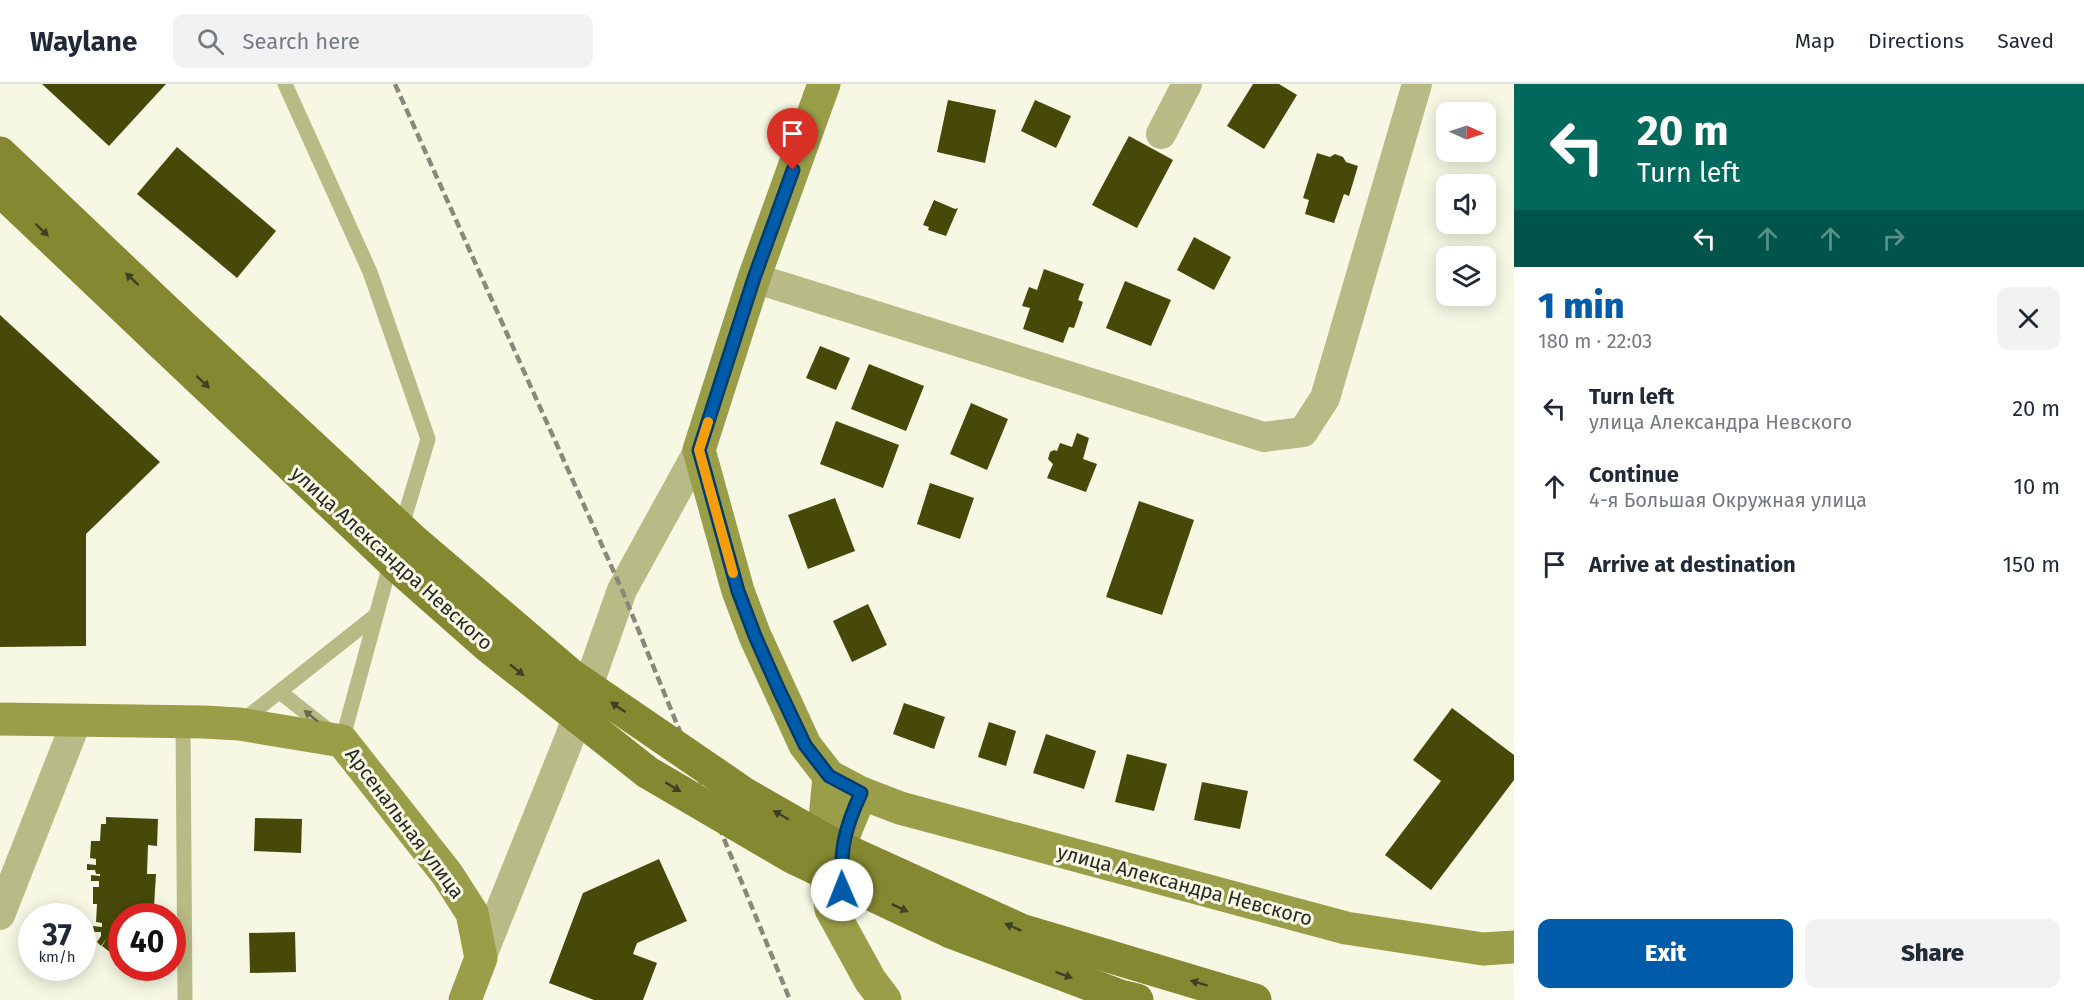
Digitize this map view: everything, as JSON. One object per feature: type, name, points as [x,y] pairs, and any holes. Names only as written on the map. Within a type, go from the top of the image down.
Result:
[{"type":"main road","points":[[0,153],[168,331],[571,675],[745,794],[834,845],[1020,930],[1256,1000]]},
{"type":"main road","name":"улица Александра Невского","points":[[0,190],[168,331],[397,566],[489,647],[647,771],[792,857],[940,927],[1120,996],[1137,1000]]},
{"type":"street","points":[[465,1000],[570,737],[622,590],[699,450],[754,278],[824,84]]},
{"type":"street","points":[[1161,134],[1187,84]]},
{"type":"street","points":[[754,278],[1264,437],[1303,432],[1326,398],[1417,84]]},
{"type":"street","points":[[699,450],[723,540],[755,636],[805,745],[829,776],[825,819],[825,873],[831,909],[852,950],[885,1000]]},
{"type":"street","name":"Арсенальная улица","points":[[0,719],[239,724],[342,741],[447,874],[472,913],[481,958]]},
{"type":"street","points":[[0,915],[77,720]]},
{"type":"street","name":"улица Александра Невского","points":[[829,776],[861,793],[900,808],[1346,928],[1483,949],[1514,947]]},
{"type":"street","points":[[852,950],[843,909],[841,871],[843,837],[861,793]]},
{"type":"lane","points":[[280,692],[342,741],[375,616],[428,439],[370,272],[285,84]]},
{"type":"lane","points":[[239,724],[375,616]]},
{"type":"lane","points":[[183,722],[185,1000]]},
{"type":"building","points":[[42,84],[166,84],[109,146]]},
{"type":"building","points":[[1253,84],[1279,84],[1297,95],[1264,149],[1227,126]]},
{"type":"building","points":[[948,100],[996,110],[985,163],[937,152]]},
{"type":"building","points":[[1035,100],[1071,116],[1056,148],[1021,131]]},
{"type":"building","points":[[1129,136],[1173,160],[1137,228],[1092,205]]},
{"type":"building","points":[[177,147],[276,231],[237,278],[137,194]]},
{"type":"building","points":[[1317,153],[1330,157],[1335,154],[1343,157],[1346,162],[1358,166],[1349,196],[1344,194],[1334,223],[1305,214],[1309,200],[1303,198]]},
{"type":"building","points":[[934,200],[955,209],[958,208],[946,236],[928,230],[929,227],[923,225]]},
{"type":"building","points":[[1194,237],[1231,257],[1214,290],[1177,270]]},
{"type":"building","points":[[1044,269],[1084,284],[1078,300],[1083,302],[1074,328],[1069,327],[1063,343],[1023,329],[1030,308],[1022,306],[1029,287],[1037,290]]},
{"type":"building","points":[[1125,281],[1171,300],[1151,346],[1106,328]]},
{"type":"building","points":[[0,315],[160,462],[86,534],[86,646],[0,647]]},
{"type":"building","points":[[820,346],[850,358],[836,390],[806,378]]},
{"type":"building","points":[[869,364],[924,386],[906,431],[851,409]]},
{"type":"building","points":[[971,403],[1008,419],[987,470],[950,454]]},
{"type":"building","points":[[836,421],[899,445],[883,488],[820,464]]},
{"type":"building","points":[[1077,433],[1089,438],[1083,459],[1097,464],[1086,492],[1047,478],[1053,464],[1048,459],[1050,452],[1057,451],[1060,443],[1072,447]]},
{"type":"building","points":[[930,483],[974,498],[960,539],[917,524]]},
{"type":"building","points":[[835,498],[855,551],[808,569],[788,515]]},
{"type":"building","points":[[1139,501],[1194,520],[1162,615],[1106,597]]},
{"type":"building","points":[[868,604],[887,645],[852,662],[833,621]]},
{"type":"building","points":[[904,703],[945,717],[934,749],[893,734]]},
{"type":"building","points":[[1452,708],[1514,755],[1514,780],[1431,890],[1385,855],[1441,781],[1413,760]]},
{"type":"building","points":[[989,722],[1016,731],[1006,766],[978,757]]},
{"type":"building","points":[[1046,734],[1096,751],[1084,789],[1033,773]]},
{"type":"building","points":[[1127,754],[1167,764],[1154,811],[1115,802]]},
{"type":"building","points":[[1202,782],[1248,791],[1240,829],[1194,820]]},
{"type":"building","points":[[106,817],[158,819],[157,846],[148,845],[147,874],[156,874],[154,903],[108,903],[108,950],[102,946],[107,938],[101,946],[97,942],[101,932],[96,932],[96,926],[102,927],[102,923],[96,922],[97,904],[93,903],[93,887],[99,887],[99,881],[91,881],[91,875],[100,876],[100,874],[96,874],[95,870],[87,870],[87,864],[96,865],[96,859],[90,858],[91,841],[100,841],[101,824],[106,824]]},
{"type":"building","points":[[255,818],[302,819],[301,853],[254,851]]},
{"type":"building","points":[[659,859],[687,921],[637,943],[633,954],[657,963],[643,1000],[594,1000],[549,983],[583,893]]},
{"type":"building","points":[[295,932],[296,972],[250,973],[249,933]]},
{"type":"railway","points":[[395,84],[622,590],[790,1000]]},
{"type":"slow traffic","points":[[708,422],[699,450],[733,573]]},
{"type":"route","points":[[793,170],[754,278],[699,450],[738,591],[778,688],[805,745],[829,776],[861,793],[843,837],[842,890]]}]
